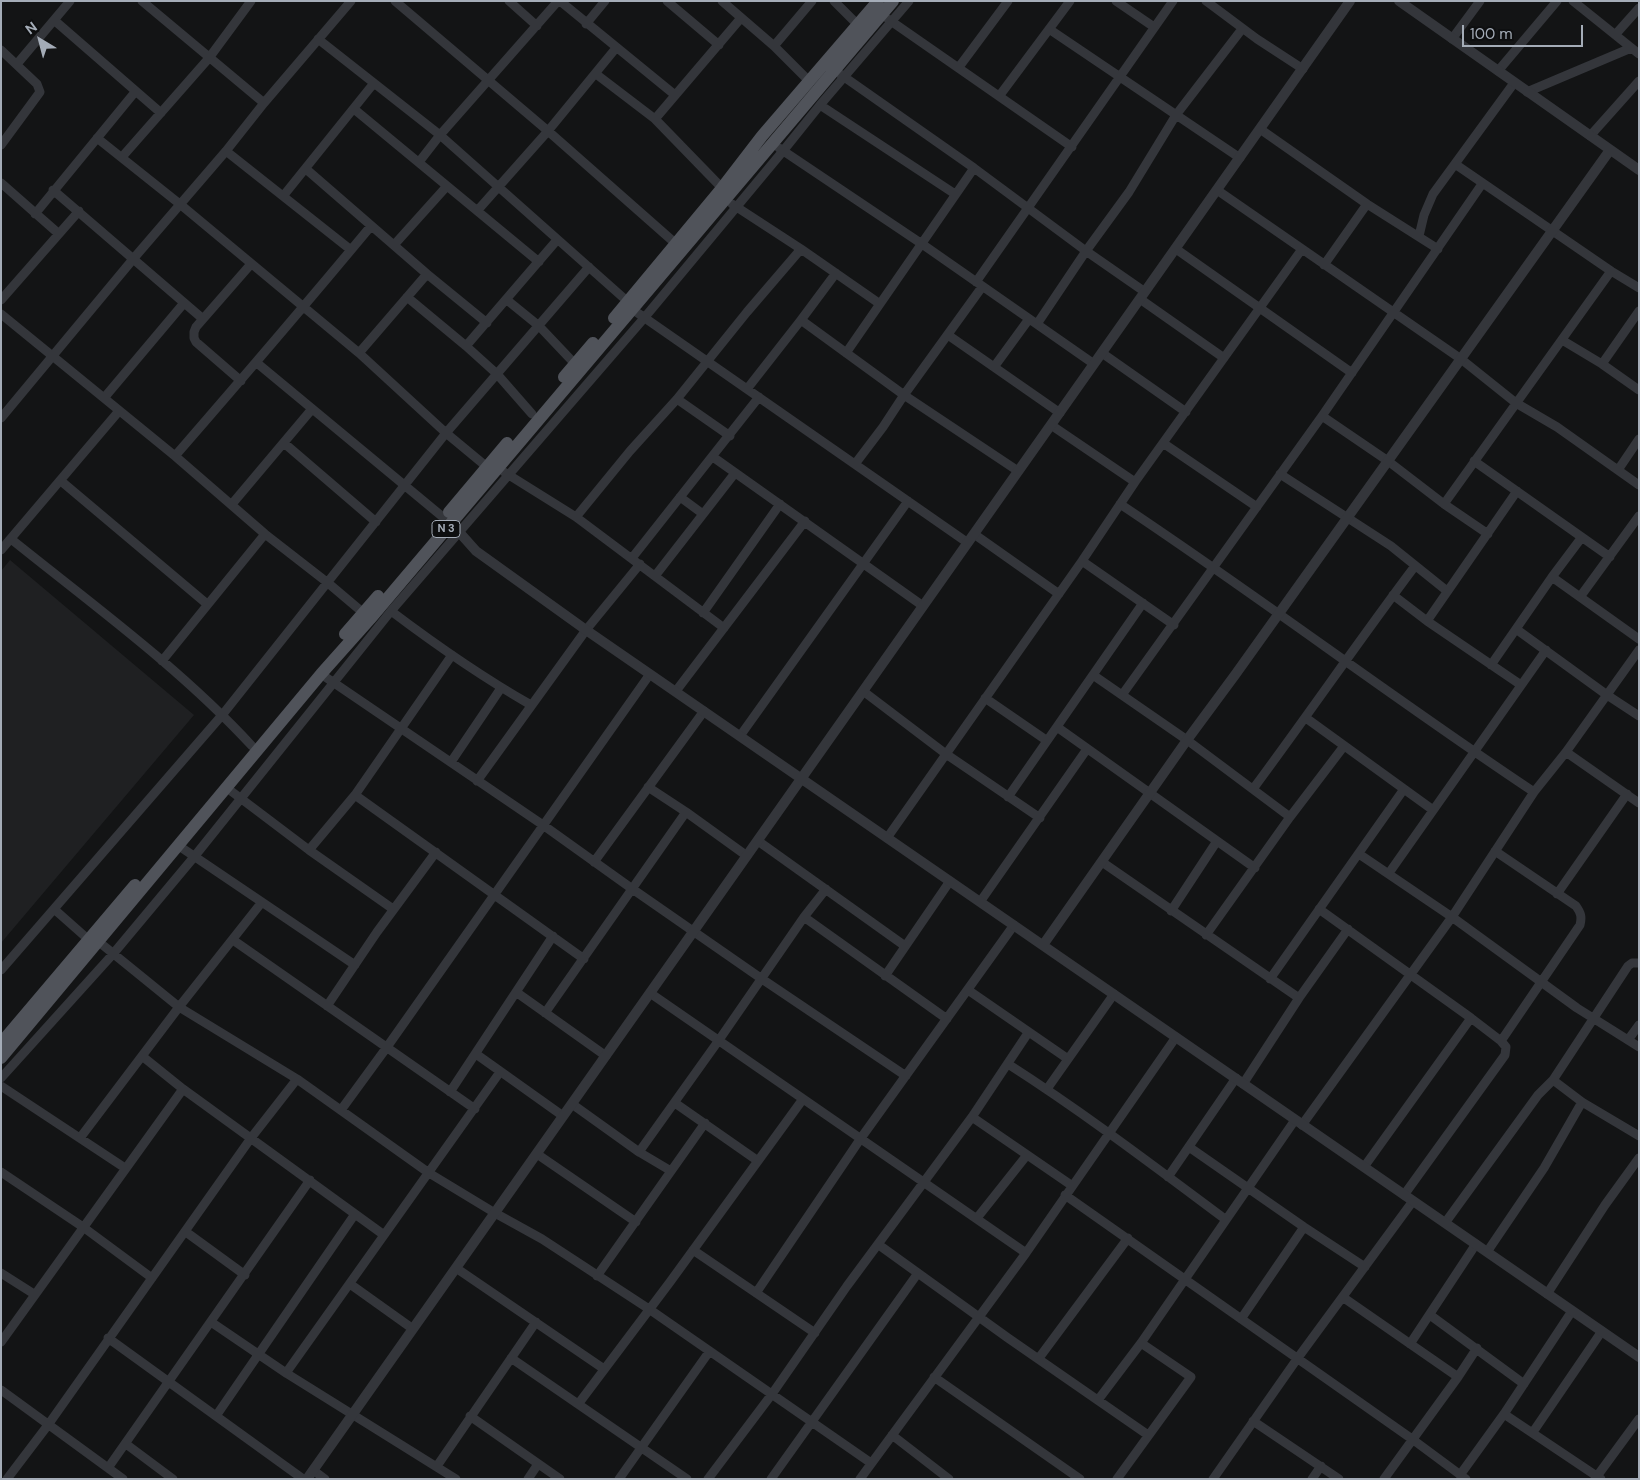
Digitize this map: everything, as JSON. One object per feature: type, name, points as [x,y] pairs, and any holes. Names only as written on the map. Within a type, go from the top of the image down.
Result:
[{"type":"main road","name":"N 3","points":[[497,470],[532,414],[575,364],[728,198],[772,143],[839,74],[893,1]]},
{"type":"main road","name":"N 3","points":[[1,1058],[252,746],[497,470],[630,305],[675,243],[728,198],[762,136],[858,25],[884,12]]},
{"type":"main road","name":"N 3","points":[[1,1043],[179,846],[367,616]]},
{"type":"street","points":[[17,64],[70,1]]},
{"type":"street","points":[[142,1],[264,103]]},
{"type":"street","points":[[395,1],[548,131],[675,243]]},
{"type":"street","points":[[509,1],[537,26]]},
{"type":"street","points":[[419,162],[559,1],[675,95]]},
{"type":"street","points":[[586,24],[605,1]]},
{"type":"street","points":[[668,1],[719,45]]},
{"type":"street","points":[[722,1],[774,46],[810,82]]},
{"type":"street","points":[[774,46],[812,1]]},
{"type":"street","points":[[834,1],[858,25]]},
{"type":"street","points":[[909,1],[884,12],[1072,147]]},
{"type":"street","points":[[959,67],[1008,1]]},
{"type":"street","points":[[1000,95],[1070,1]]},
{"type":"street","points":[[1116,1],[1154,27]]},
{"type":"street","points":[[855,464],[948,335],[1028,209],[1173,1]]},
{"type":"street","points":[[1206,1],[1242,29],[1303,69]]},
{"type":"street","points":[[325,1479],[310,1475],[1350,1]]},
{"type":"street","points":[[1452,39],[1480,1]]},
{"type":"street","points":[[1498,71],[1557,1]]},
{"type":"street","points":[[1573,1],[1639,54]]},
{"type":"street","points":[[122,157],[209,58],[247,2]]},
{"type":"street","points":[[1,418],[134,258],[181,205],[346,3]]},
{"type":"street","points":[[1404,3],[1452,39],[1639,170]]},
{"type":"street","points":[[1616,35],[1639,8]]},
{"type":"street","points":[[655,119],[742,18]]},
{"type":"street","points":[[54,20],[135,92],[161,112]]},
{"type":"street","points":[[994,367],[1034,321],[1086,251],[1129,192],[1176,115],[1242,29]]},
{"type":"street","points":[[1049,30],[1240,158]]},
{"type":"street","points":[[318,39],[440,136],[645,317],[908,501],[1059,594]]},
{"type":"street","points":[[477,211],[548,131],[616,48]]},
{"type":"street","points":[[1527,92],[1631,48]]},
{"type":"street","points":[[1,50],[37,84],[40,92],[1,145]]},
{"type":"street","points":[[596,74],[655,119],[728,198],[880,304]]},
{"type":"street","points":[[1,1078],[113,954],[194,856],[391,611],[451,524],[497,470],[645,317],[728,198],[783,151],[820,105],[839,74],[974,168],[1086,251],[1224,358]]},
{"type":"street","points":[[1590,136],[1639,81]]},
{"type":"street","points":[[284,195],[374,83]]},
{"type":"street","points":[[1419,236],[1424,215],[1431,199],[1514,83]]},
{"type":"street","points":[[35,214],[135,92]]},
{"type":"street","points":[[820,105],[955,194]]},
{"type":"street","points":[[354,110],[539,262]]},
{"type":"street","points":[[1260,129],[1367,204],[1438,249]]},
{"type":"street","points":[[98,138],[303,305],[359,353],[446,433],[497,470],[576,518],[724,628]]},
{"type":"street","points":[[772,143],[922,244],[1094,364]]},
{"type":"street","points":[[226,150],[351,250]]},
{"type":"street","points":[[1042,945],[1610,150]]},
{"type":"street","points":[[1455,164],[1611,272],[1639,288]]},
{"type":"street","points":[[846,353],[974,168]]},
{"type":"street","points":[[306,170],[427,274],[488,323]]},
{"type":"street","points":[[1,183],[58,234]]},
{"type":"street","points":[[1122,695],[1174,625],[1213,567],[1394,314],[1482,184]]},
{"type":"street","points":[[394,245],[447,186]]},
{"type":"street","points":[[53,190],[203,319]]},
{"type":"street","points":[[1217,190],[1461,359],[1516,402],[1557,427],[1639,485]]},
{"type":"street","points":[[1324,265],[1367,204]]},
{"type":"street","points":[[1,300],[79,211]]},
{"type":"street","points":[[175,456],[257,363],[303,305],[371,226]]},
{"type":"street","points":[[466,346],[488,323],[557,240]]},
{"type":"street","points":[[1176,248],[1352,373]]},
{"type":"street","points":[[576,518],[630,451],[677,399],[801,249]]},
{"type":"street","points":[[887,838],[1082,561],[1135,482],[1302,249]]},
{"type":"street","points":[[241,380],[194,338],[194,332],[251,264]]},
{"type":"street","points":[[1,970],[223,714],[446,433],[589,267]]},
{"type":"street","points":[[1444,504],[1611,272]]},
{"type":"street","points":[[747,389],[836,273]]},
{"type":"street","points":[[359,353],[427,274]]},
{"type":"street","points":[[407,298],[497,374],[532,414]]},
{"type":"street","points":[[507,300],[539,326],[575,364]]},
{"type":"street","points":[[104,398],[184,303]]},
{"type":"street","points":[[1602,364],[1639,311]]},
{"type":"street","points":[[1,314],[175,456],[265,534],[367,616]]},
{"type":"street","points":[[801,320],[904,395],[1018,472]]},
{"type":"street","points":[[948,335],[1060,413]]},
{"type":"street","points":[[1562,340],[1602,364],[1639,390]]},
{"type":"street","points":[[1102,353],[1186,412]]},
{"type":"street","points":[[257,363],[451,524],[476,551],[586,630],[1639,1357]]},
{"type":"street","points":[[477,781],[680,497],[759,397]]},
{"type":"street","points":[[677,399],[730,436]]},
{"type":"street","points":[[232,504],[312,409]]},
{"type":"street","points":[[1,550],[119,411]]},
{"type":"street","points":[[1322,416],[1388,461],[1444,504],[1488,534]]},
{"type":"street","points":[[1051,425],[1135,482]]},
{"type":"street","points":[[1618,470],[1639,439]]},
{"type":"street","points":[[284,443],[376,522]]},
{"type":"street","points":[[1163,443],[1257,507]]},
{"type":"street","points":[[713,457],[923,606]]},
{"type":"street","points":[[1474,461],[1610,557]]},
{"type":"street","points":[[655,576],[735,474]]},
{"type":"street","points":[[1280,474],[1391,546],[1447,591]]},
{"type":"street","points":[[61,481],[207,604]]},
{"type":"street","points":[[1427,620],[1517,491]]},
{"type":"street","points":[[680,497],[703,514]]},
{"type":"street","points":[[740,736],[908,501]]},
{"type":"street","points":[[703,612],[780,504]]},
{"type":"street","points":[[1120,504],[1213,567],[1475,753],[1534,792]]},
{"type":"street","points":[[1580,597],[1639,516]]},
{"type":"street","points":[[676,691],[805,521]]},
{"type":"street","points":[[162,661],[265,534]]},
{"type":"street","points":[[1491,664],[1582,536]]},
{"type":"street","points":[[12,539],[162,661],[223,714],[252,746]]},
{"type":"street","points":[[1082,561],[1174,625]]},
{"type":"street","points":[[1253,789],[1415,566]]},
{"type":"street","points":[[1552,577],[1639,639]]},
{"type":"street","points":[[1393,595],[1521,685]]},
{"type":"street","points":[[1008,797],[1143,603]]},
{"type":"street","points":[[391,611],[452,655],[531,705]]},
{"type":"street","points":[[1516,629],[1639,716]]},
{"type":"street","points":[[1389,873],[1546,650]]},
{"type":"street","points":[[1098,1400],[1141,1342],[1248,1187],[1299,1122],[1452,917],[1534,792],[1566,752],[1639,650]]},
{"type":"street","points":[[309,850],[355,795],[452,655]]},
{"type":"street","points":[[321,674],[543,825],[762,979],[906,1076]]},
{"type":"street","points":[[341,1110],[650,674]]},
{"type":"street","points":[[1093,675],[1187,740],[1290,817]]},
{"type":"street","points":[[451,762],[502,688]]},
{"type":"street","points":[[863,691],[946,754],[1040,818]]},
{"type":"street","points":[[985,698],[1046,740]]},
{"type":"street","points":[[594,862],[704,711]]},
{"type":"street","points":[[1306,718],[1433,810]]},
{"type":"street","points":[[1057,727],[1255,868]]},
{"type":"street","points":[[1206,935],[1290,817],[1344,746]]},
{"type":"street","points":[[980,902],[1087,749]]},
{"type":"street","points":[[1566,752],[1639,803]]},
{"type":"street","points":[[648,787],[747,856]]},
{"type":"street","points":[[227,788],[309,850],[393,909]]},
{"type":"street","points":[[1270,979],[1404,789]]},
{"type":"street","points":[[1557,894],[1627,794]]},
{"type":"street","points":[[355,795],[584,959]]},
{"type":"street","points":[[545,1013],[584,959],[630,888],[686,812]]},
{"type":"street","points":[[758,841],[905,946]]},
{"type":"street","points":[[1171,911],[1217,841]]},
{"type":"street","points":[[179,846],[355,965]]},
{"type":"street","points":[[327,1006],[393,909],[436,852]]},
{"type":"street","points":[[1495,852],[1576,906],[1581,912],[1580,925],[1500,1041]]},
{"type":"street","points":[[1359,854],[1389,873],[1594,1018],[1639,1047]]},
{"type":"street","points":[[1102,862],[1299,998]]},
{"type":"street","points":[[885,976],[950,881]]},
{"type":"street","points":[[639,1152],[804,917],[826,889]]},
{"type":"street","points":[[80,1138],[179,1007],[262,902]]},
{"type":"street","points":[[54,909],[179,1007],[297,1079],[429,1173],[542,1239],[649,1309],[871,1463]]},
{"type":"street","points":[[1319,909],[1471,1018],[1506,1047],[1505,1054],[1404,1195]]},
{"type":"street","points":[[804,917],[947,1019]]},
{"type":"street","points":[[756,1292],[861,1138],[1014,925]]},
{"type":"street","points":[[1168,1177],[1240,1081],[1348,929]]},
{"type":"street","points":[[450,1092],[552,936]]},
{"type":"street","points":[[233,940],[475,1109]]},
{"type":"street","points":[[1445,1223],[1538,1095],[1553,1080],[1628,966],[1632,962],[1639,963]]},
{"type":"street","points":[[968,990],[1028,1033],[1068,1058]]},
{"type":"street","points":[[516,992],[606,1056]]},
{"type":"street","points":[[650,993],[1026,1253]]},
{"type":"street","points":[[1047,1089],[1114,994]]},
{"type":"street","points":[[1364,1167],[1471,1018]]},
{"type":"street","points":[[1628,1040],[1639,1025]]},
{"type":"street","points":[[708,1479],[772,1394],[847,1286],[972,1117],[1028,1033]]},
{"type":"street","points":[[860,1479],[1026,1253],[1071,1185],[1176,1037]]},
{"type":"street","points":[[476,1054],[563,1116]]},
{"type":"street","points":[[142,1056],[182,1089],[310,1180],[384,1236]]},
{"type":"street","points":[[1008,1064],[1108,1132],[1225,1219]]},
{"type":"street","points":[[286,1373],[500,1072]]},
{"type":"street","points":[[7,1479],[48,1425],[251,1138],[297,1079]]},
{"type":"street","points":[[1553,1080],[1582,1102],[1639,1136]]},
{"type":"street","points":[[1,1086],[125,1168]]},
{"type":"street","points":[[1,1342],[182,1089]]},
{"type":"street","points":[[579,1403],[803,1099]]},
{"type":"street","points":[[1487,1252],[1544,1168],[1582,1102]]},
{"type":"street","points":[[675,1103],[758,1160]]},
{"type":"street","points":[[572,1104],[639,1152],[671,1171]]},
{"type":"street","points":[[972,1117],[1071,1185]]},
{"type":"street","points":[[596,1276],[705,1123]]},
{"type":"street","points":[[1190,1147],[1304,1228],[1365,1267]]},
{"type":"street","points":[[537,1154],[636,1222]]},
{"type":"street","points":[[977,1218],[1027,1155]]},
{"type":"street","points":[[1547,1294],[1605,1205],[1639,1158]]},
{"type":"street","points":[[1,1172],[83,1227],[152,1278]]},
{"type":"street","points":[[108,1468],[310,1180]]},
{"type":"street","points":[[1065,1195],[1412,1439],[1463,1477],[1572,1311]]},
{"type":"street","points":[[1213,1479],[1297,1359],[1344,1298],[1413,1201]]},
{"type":"street","points":[[216,1416],[355,1214]]},
{"type":"street","points":[[1241,1319],[1304,1228]]},
{"type":"street","points":[[186,1232],[245,1275]]},
{"type":"street","points":[[1039,1358],[1128,1238]]},
{"type":"street","points":[[1410,1344],[1476,1244]]},
{"type":"street","points":[[879,1245],[1008,1338],[1148,1435]]},
{"type":"street","points":[[693,1250],[815,1333]]},
{"type":"street","points":[[456,1268],[604,1369]]},
{"type":"street","points":[[1,1273],[34,1294]]},
{"type":"street","points":[[771,1479],[918,1273]]},
{"type":"street","points":[[350,1284],[413,1329]]},
{"type":"street","points":[[1344,1298],[1458,1377]]},
{"type":"street","points":[[1430,1315],[1524,1384]]},
{"type":"street","points":[[211,1322],[286,1373],[456,1479]]},
{"type":"street","points":[[436,1466],[536,1322]]},
{"type":"street","points":[[1533,1432],[1602,1331]]},
{"type":"street","points":[[108,1338],[303,1479]]},
{"type":"street","points":[[1118,1479],[1191,1377],[1141,1342]]},
{"type":"street","points":[[1384,1479],[1477,1348]]},
{"type":"street","points":[[619,1479],[709,1352]]},
{"type":"street","points":[[511,1358],[687,1479]]},
{"type":"street","points":[[934,1376],[1080,1479]]},
{"type":"street","points":[[1,1390],[123,1479]]},
{"type":"street","points":[[1504,1414],[1598,1478],[1639,1419]]},
{"type":"street","points":[[470,1416],[560,1479]]},
{"type":"street","points":[[1253,1421],[1339,1479]]},
{"type":"street","points":[[892,1435],[949,1479]]},
{"type":"street","points":[[126,1444],[173,1479]]},
{"type":"street","points":[[528,1479],[538,1464]]},
{"type":"street","points":[[1312,1479],[1321,1466]]},
{"type":"shaded area","points":[[10,560],[194,715],[1,943],[1,571]]}]
